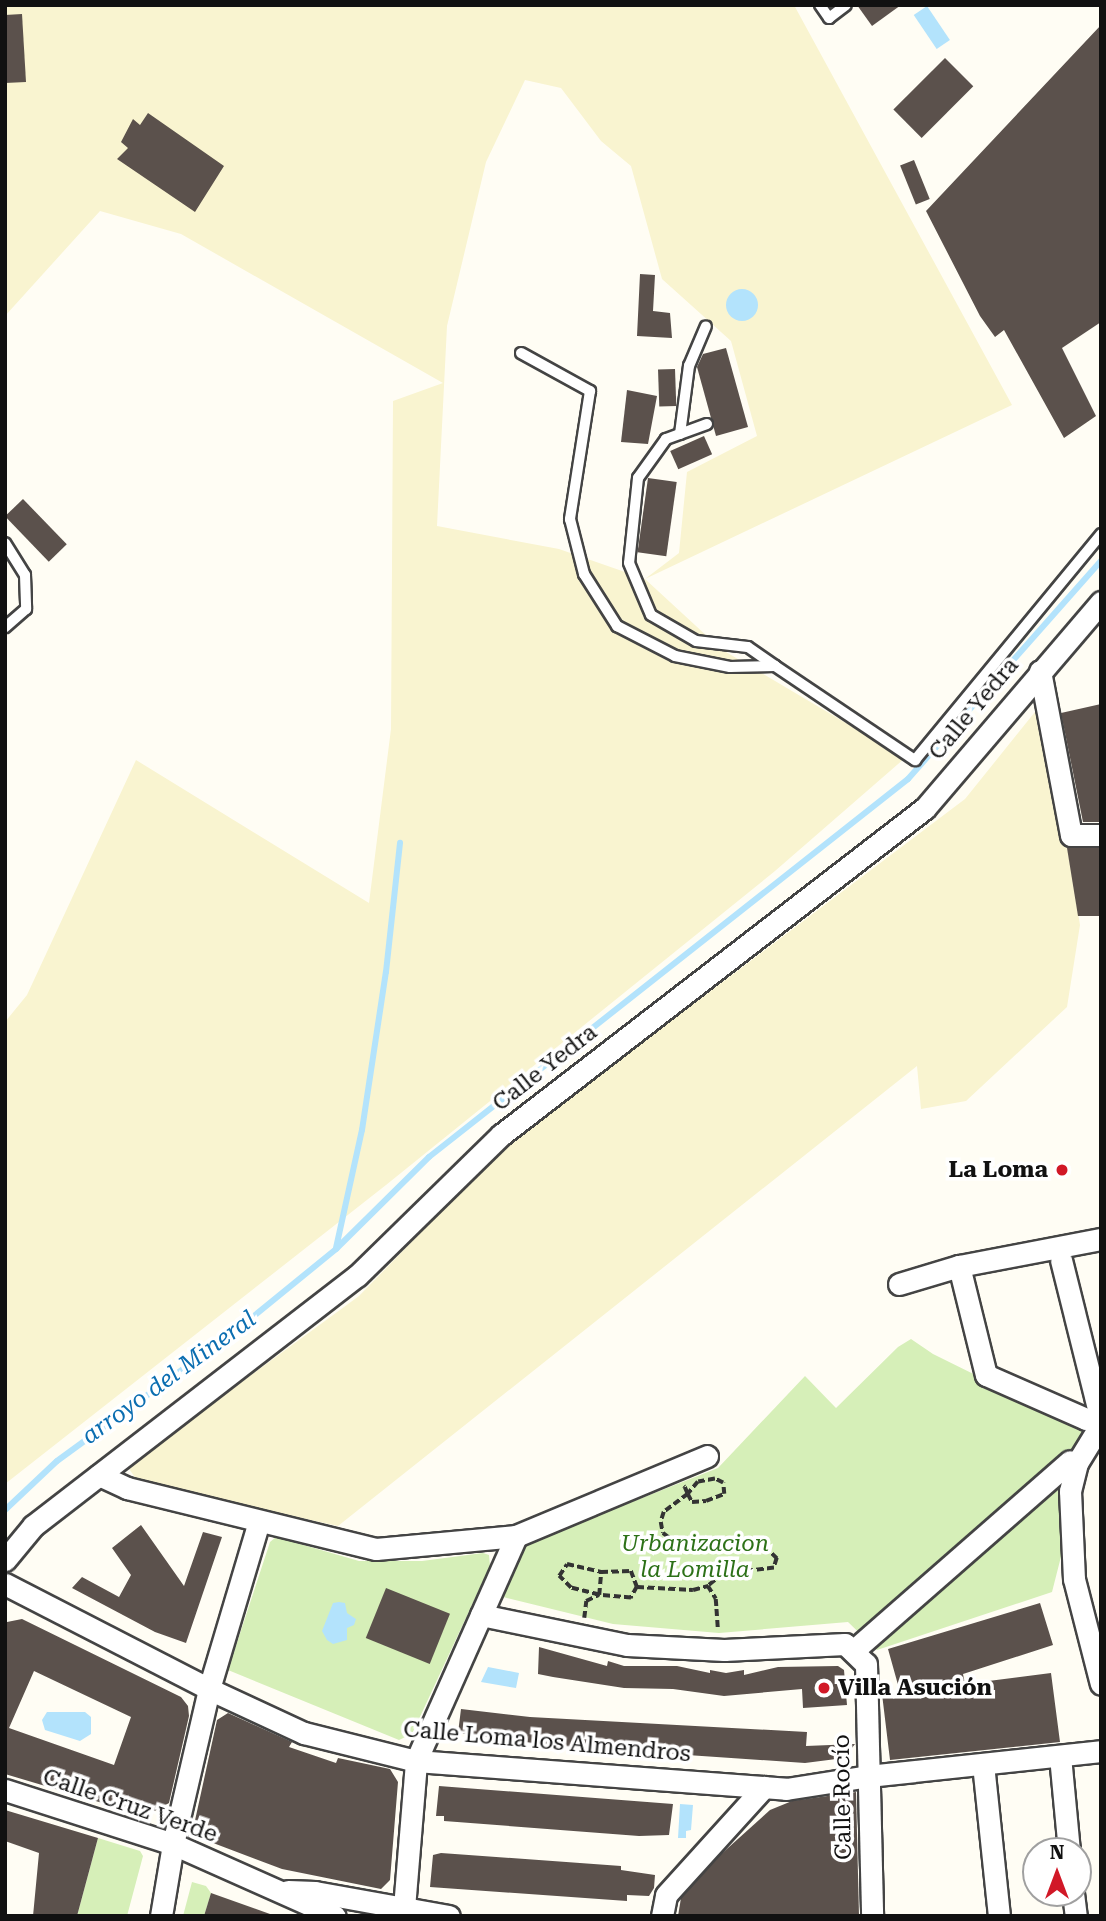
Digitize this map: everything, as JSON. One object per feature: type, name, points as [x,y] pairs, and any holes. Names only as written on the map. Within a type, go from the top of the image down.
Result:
[{"type":"street","name":"Calle Yedra","points":[[5,1560],[33,1526],[357,1276],[501,1135],[925,808],[1101,603]]},
{"type":"street","points":[[1040,671],[1071,835],[1101,835]]},
{"type":"street","points":[[899,1284],[959,1266],[1101,1239]]},
{"type":"street","points":[[1062,1260],[1101,1420],[1077,1464],[1070,1491],[1074,1579],[1101,1684]]},
{"type":"street","points":[[959,1266],[986,1375],[1086,1419],[1101,1420]]},
{"type":"street","points":[[99,1475],[127,1488],[376,1549],[516,1536],[707,1456]]},
{"type":"street","points":[[481,1615],[627,1645],[719,1650],[849,1647],[1070,1461]]},
{"type":"street","points":[[161,1916],[173,1844],[209,1689],[258,1521]]},
{"type":"street","points":[[382,1910],[416,1761],[516,1536]]},
{"type":"street","name":"Calle Loma los Almendros","points":[[5,1584],[209,1689],[304,1732],[416,1761],[786,1788],[869,1776],[1101,1751]]},
{"type":"street","name":"Calle Rocío","points":[[849,1647],[866,1664],[872,1916]]},
{"type":"street","points":[[1060,1756],[1068,1837]]},
{"type":"street","points":[[983,1764],[999,1916]]},
{"type":"street","points":[[662,1916],[666,1895],[764,1787]]},
{"type":"street","name":"Calle Cruz Verde","points":[[5,1790],[173,1844],[335,1916]]},
{"type":"street","name":"Calle Cruz Verde","points":[[276,1890],[314,1892],[382,1910],[449,1916]]},
{"type":"lane","points":[[820,5],[829,18],[846,5]]},
{"type":"lane","points":[[680,434],[689,366],[706,326]]},
{"type":"lane","points":[[521,353],[590,391],[570,519],[584,574],[617,626],[676,656],[730,667],[775,666]]},
{"type":"lane","points":[[707,424],[666,439],[638,478],[629,563],[651,615],[696,641],[748,647],[915,760],[1101,534]]},
{"type":"lane","points":[[5,543],[25,575],[26,609],[5,627]]},
{"type":"path","points":[[638,1587],[693,1590],[708,1586],[723,1574],[774,1568],[777,1558],[757,1539],[675,1542],[663,1533],[661,1522],[664,1512],[688,1494],[698,1482],[715,1479],[723,1483],[724,1494],[706,1501],[692,1502],[688,1494],[672,1472]]},
{"type":"path","points":[[567,1563],[601,1572],[631,1571],[638,1587],[631,1598],[599,1595],[571,1588],[559,1576],[567,1563]]},
{"type":"path","points":[[599,1595],[601,1572]]},
{"type":"path","points":[[708,1586],[716,1599],[719,1650]]},
{"type":"path","points":[[581,1637],[586,1601],[599,1595]]},
{"type":"shaded area","points":[[5,5],[794,5],[1012,405],[645,579],[721,649],[905,758],[775,871],[386,1185],[5,1484],[5,1022],[27,995],[136,760],[369,903],[391,729],[393,401],[443,383],[181,234],[100,211],[5,316]],"holes":[[[525,80],[561,88],[601,141],[631,166],[662,279],[731,341],[757,436],[687,472],[679,553],[645,579],[559,549],[437,526],[447,326],[486,162]]]},
{"type":"shaded area","points":[[1043,702],[1080,925],[1067,1007],[966,1101],[921,1109],[917,1066],[338,1526],[139,1483],[127,1466],[359,1296],[504,1147],[965,799]]},
{"type":"green space","name":"Urbanizacion la Lomilla","points":[[911,1339],[933,1354],[1087,1430],[1052,1592],[877,1650],[848,1622],[719,1633],[613,1624],[503,1597],[520,1546],[718,1468],[805,1376],[836,1408],[898,1347]]},
{"type":"green space","points":[[276,1537],[359,1561],[422,1561],[483,1553],[489,1555],[490,1566],[412,1734],[399,1740],[228,1670],[270,1542]]},
{"type":"green space","points":[[98,1838],[140,1851],[143,1856],[127,1916],[77,1916]]},
{"type":"green space","points":[[192,1882],[206,1886],[211,1893],[204,1916],[183,1916]]},
{"type":"water","points":[[927,6],[950,40],[937,49],[914,15]]},
{"type":"water","points":[[742,289],[753,294],[758,305],[753,316],[742,321],[731,316],[726,305],[731,294]]},
{"type":"water","points":[[333,1603],[345,1603],[347,1613],[356,1619],[354,1625],[347,1628],[347,1640],[333,1644],[322,1631]]},
{"type":"water","points":[[488,1667],[519,1673],[516,1688],[481,1682]]},
{"type":"water","points":[[47,1712],[85,1712],[91,1717],[91,1734],[80,1741],[45,1730],[42,1720]]},
{"type":"water","points":[[680,1804],[693,1805],[691,1830],[686,1831],[686,1838],[678,1838]]},
{"type":"building","points":[[857,5],[901,5],[872,26]]},
{"type":"building","points":[[22,14],[26,82],[5,83],[5,15]]},
{"type":"building","points":[[1101,25],[1101,322],[1062,348],[1096,416],[1064,438],[1004,330],[995,337],[980,316],[926,211]]},
{"type":"building","points":[[945,58],[973,86],[922,138],[893,110]]},
{"type":"building","points":[[148,113],[224,166],[195,212],[117,159],[128,148],[121,142],[133,119],[140,125]]},
{"type":"building","points":[[914,160],[930,199],[916,205],[900,166]]},
{"type":"building","points":[[640,274],[655,275],[653,311],[670,313],[672,338],[637,336]]},
{"type":"building","points":[[726,348],[748,427],[716,436],[697,367],[703,354]]},
{"type":"building","points":[[675,369],[676,406],[659,407],[658,370]]},
{"type":"building","points":[[627,390],[657,396],[648,444],[621,442]]},
{"type":"building","points":[[704,436],[712,454],[678,469],[670,451]]},
{"type":"building","points":[[648,478],[677,482],[666,556],[638,552]]},
{"type":"building","points":[[23,499],[67,544],[49,562],[5,516]]},
{"type":"building","points":[[1101,704],[1101,822],[1083,822],[1061,713]]},
{"type":"building","points":[[1067,848],[1101,848],[1101,916],[1078,916]]},
{"type":"building","points":[[141,1525],[184,1586],[203,1532],[222,1537],[186,1643],[155,1632],[72,1588],[82,1577],[119,1597],[131,1575],[112,1548]]},
{"type":"building","points":[[386,1588],[450,1614],[430,1664],[366,1638]]},
{"type":"building","points":[[1040,1603],[1053,1645],[963,1674],[965,1684],[1051,1673],[1060,1742],[890,1760],[882,1694],[900,1692],[888,1649]]},
{"type":"building","points":[[22,1619],[181,1697],[188,1706],[189,1716],[169,1803],[146,1816],[5,1774],[7,1622]],"holes":[[[34,1671],[131,1717],[114,1765],[9,1728]]]},
{"type":"building","points":[[539,1647],[607,1666],[608,1661],[624,1666],[677,1666],[710,1673],[710,1670],[726,1673],[744,1670],[744,1675],[778,1667],[838,1666],[844,1670],[847,1705],[803,1708],[802,1689],[724,1696],[673,1689],[624,1688],[553,1677],[538,1674]]},
{"type":"building","points":[[461,1709],[530,1717],[807,1732],[806,1746],[855,1744],[844,1758],[805,1763],[541,1745],[458,1733]]},
{"type":"building","points":[[228,1713],[292,1742],[289,1747],[336,1763],[338,1758],[390,1769],[398,1782],[390,1880],[381,1889],[282,1869],[200,1838],[194,1825],[217,1720]]},
{"type":"building","points":[[439,1786],[673,1804],[669,1835],[639,1836],[444,1821],[444,1816],[436,1816]]},
{"type":"building","points":[[856,1792],[859,1916],[678,1916],[681,1898],[719,1856],[770,1810],[792,1801]]},
{"type":"building","points":[[5,1810],[98,1838],[77,1916],[33,1916],[39,1853],[5,1841]]},
{"type":"building","points":[[441,1853],[621,1866],[621,1870],[655,1875],[654,1888],[649,1896],[627,1895],[627,1901],[430,1887],[433,1855]]},
{"type":"building","points":[[211,1893],[270,1914],[204,1916]]},
{"type":"waterway","name":"arroyo del Mineral","points":[[5,1510],[57,1461],[238,1329],[336,1249],[429,1157],[908,779],[1101,561]]},
{"type":"waterway","points":[[336,1248],[362,1130],[386,972],[400,843]]},
{"type":"place","name":"La Loma","points":[[1062,1170]]},
{"type":"place","name":"Villa Asución","points":[[824,1688]]}]
